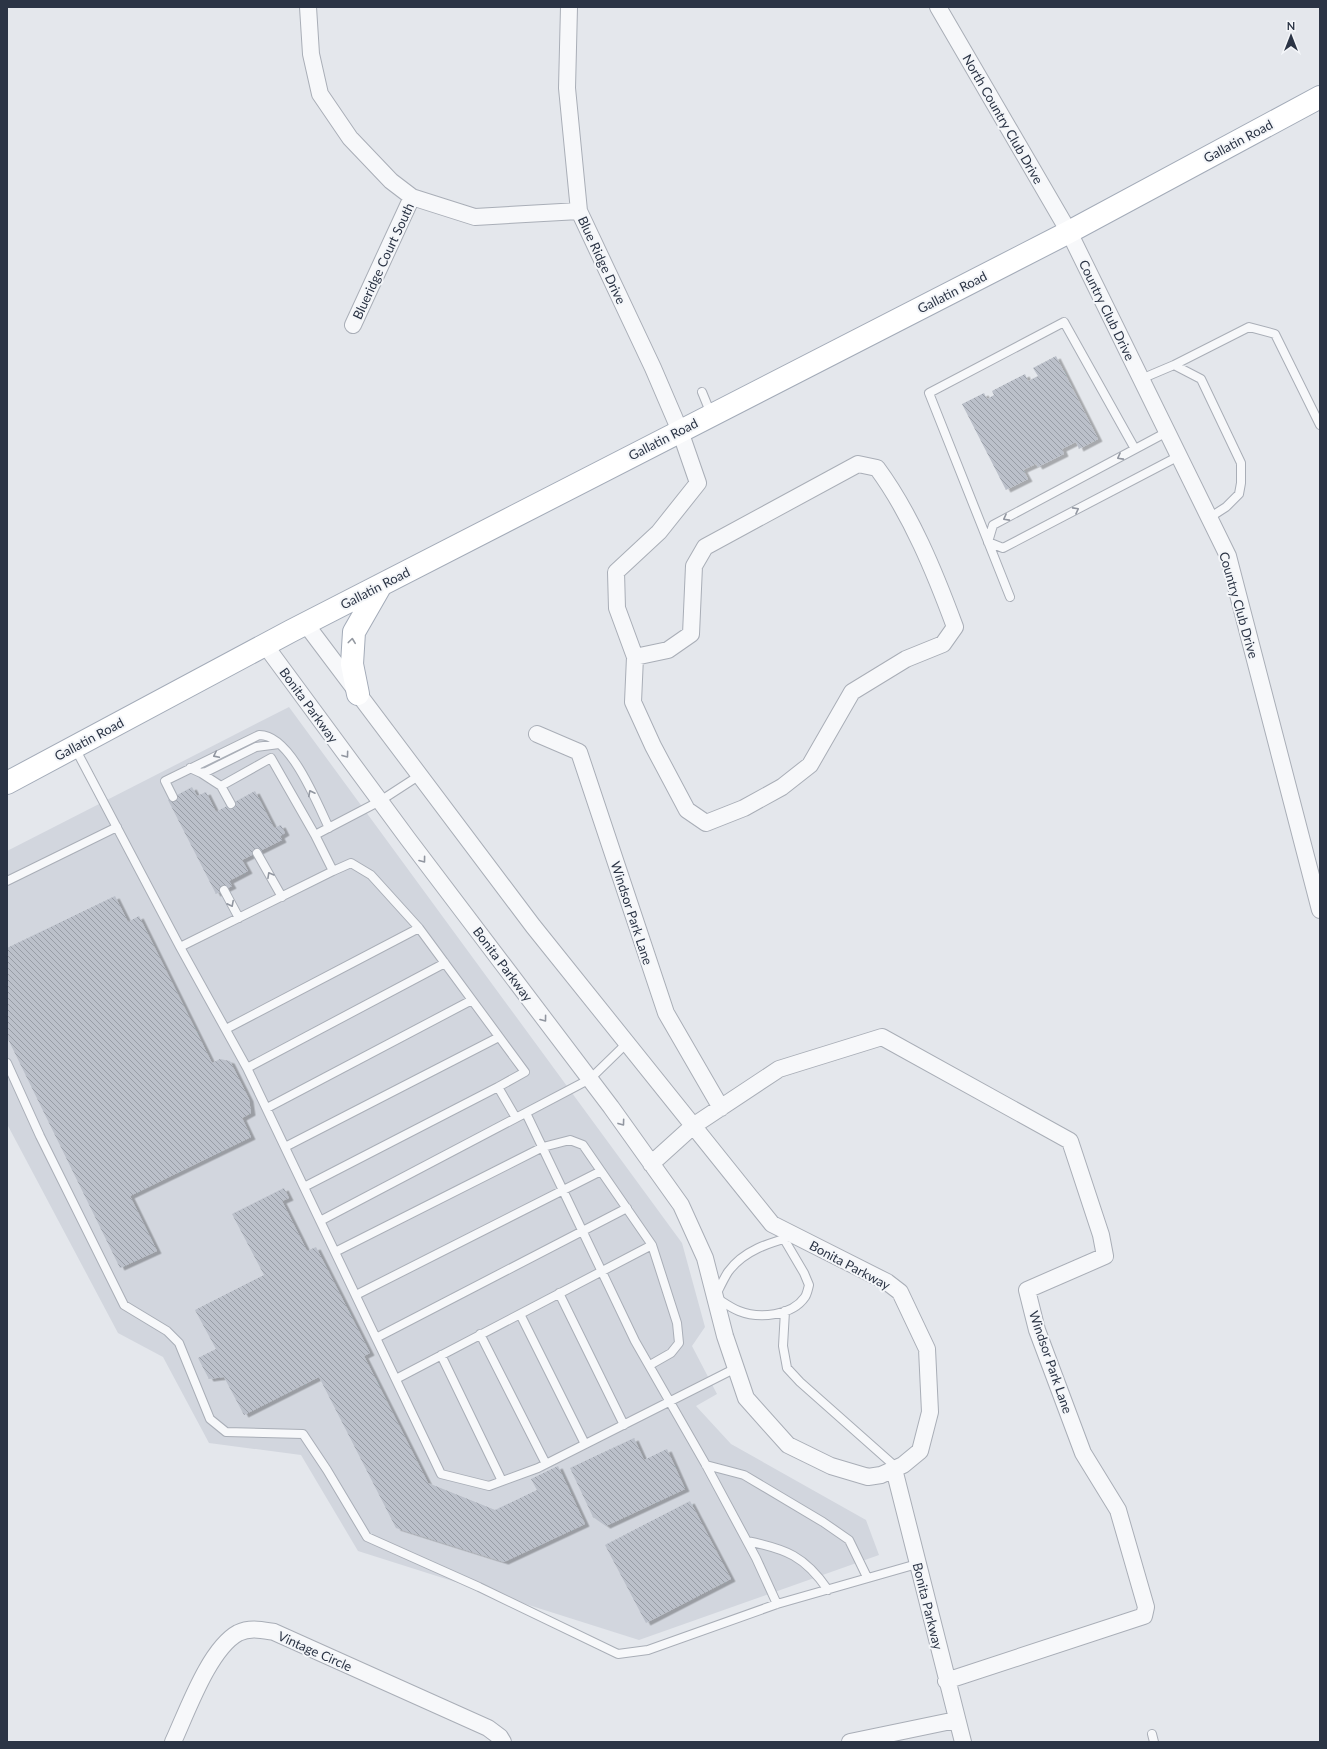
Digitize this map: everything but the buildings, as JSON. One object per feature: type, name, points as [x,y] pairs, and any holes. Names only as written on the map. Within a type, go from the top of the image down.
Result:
[{"type":"main road","name":"Gallatin Road","points":[[7,783],[265,645],[1069,232],[1320,96]]},
{"type":"main road","points":[[358,694],[352,664],[354,632],[381,585]]},
{"type":"street","points":[[308,7],[311,54],[320,94],[350,138],[391,181],[412,197],[475,217],[579,210]]},
{"type":"street","name":"Blue Ridge Drive","points":[[569,7],[566,88],[579,210],[653,368],[680,431],[698,483],[659,532],[616,572],[617,608],[635,657]]},
{"type":"street","name":"North Country Club Drive","points":[[938,7],[1069,232]]},
{"type":"street","name":"Blueridge Court South","points":[[353,325],[412,197]]},
{"type":"street","name":"Country Club Drive","points":[[1069,232],[1228,556],[1320,910]]},
{"type":"street","points":[[858,464],[877,468],[896,493],[942,593],[955,627],[943,644],[906,659],[852,692],[810,765],[782,787],[744,808],[706,823],[687,810],[653,746],[633,702],[635,657],[668,650],[691,634],[694,566],[705,547],[858,464]]},
{"type":"street","name":"Bonita Parkway","points":[[265,645],[380,801],[590,1079],[681,1205],[705,1258],[725,1336],[746,1398],[788,1445],[831,1466],[868,1477],[881,1475],[896,1468],[920,1451],[930,1412],[927,1349],[900,1292],[887,1282],[790,1237],[772,1224],[533,926],[306,624]]},
{"type":"street","name":"Windsor Park Lane","points":[[537,734],[579,752],[666,1013],[721,1108]]},
{"type":"street","name":"Windsor Park Lane","points":[[652,1164],[693,1126],[779,1069],[882,1037],[1070,1141],[1101,1235],[1105,1256],[1027,1290],[1037,1330],[1083,1453],[1118,1510],[1146,1607],[1144,1616],[946,1681]]},
{"type":"street","name":"Bonita Parkway","points":[[896,1468],[917,1564],[956,1720],[963,1742]]},
{"type":"street","name":"Vintage Circle","points":[[173,1742],[213,1658],[226,1643],[239,1633],[254,1629],[274,1632],[488,1728],[500,1737],[503,1742]]},
{"type":"street","points":[[850,1742],[956,1720]]},
{"type":"lane","points":[[1010,597],[929,393],[1064,322],[1136,449]]},
{"type":"lane","points":[[1141,379],[1174,365],[1249,327],[1275,334],[1320,425]]},
{"type":"lane","points":[[1174,365],[1201,379],[1240,463],[1241,483],[1239,494],[1226,507],[1209,518]]},
{"type":"lane","points":[[702,392],[712,415]]},
{"type":"lane","points":[[988,542],[993,525],[1167,432]]},
{"type":"lane","points":[[988,542],[1003,548],[1179,456]]},
{"type":"lane","points":[[173,797],[165,781],[259,735],[265,735],[274,738],[292,756],[329,828]]},
{"type":"lane","points":[[202,773],[256,747],[279,744]]},
{"type":"lane","points":[[74,747],[180,947],[248,1068],[441,1474],[490,1486],[546,1464],[736,1368]]},
{"type":"lane","points":[[220,786],[271,758],[315,835],[333,871]]},
{"type":"lane","points":[[190,768],[202,773],[220,786],[231,804]]},
{"type":"lane","points":[[315,835],[380,801],[420,775]]},
{"type":"lane","points":[[7,881],[117,827]]},
{"type":"lane","points":[[257,853],[282,897]]},
{"type":"lane","points":[[180,947],[351,863],[371,875],[419,928],[525,1072],[498,1088],[304,1187]]},
{"type":"lane","points":[[224,890],[238,918]]},
{"type":"lane","points":[[226,1028],[419,928]]},
{"type":"lane","points":[[248,1068],[445,963]]},
{"type":"lane","points":[[266,1108],[472,1000]]},
{"type":"lane","points":[[285,1147],[499,1037]]},
{"type":"lane","points":[[320,1221],[590,1079],[627,1043]]},
{"type":"lane","points":[[7,1063],[40,1136],[124,1305],[167,1332],[179,1343],[210,1419],[226,1432],[303,1434],[327,1470],[367,1537],[479,1587],[618,1654],[648,1650],[777,1604],[828,1590],[867,1577],[917,1564]]},
{"type":"lane","points":[[498,1088],[516,1118]]},
{"type":"lane","points":[[526,1113],[635,1341],[650,1364],[706,1465],[747,1541],[777,1604]]},
{"type":"lane","points":[[335,1252],[543,1148],[570,1140],[583,1145],[652,1245],[677,1322],[680,1343],[671,1353],[650,1364]]},
{"type":"lane","points":[[356,1295],[601,1171]]},
{"type":"lane","points":[[376,1338],[627,1208]]},
{"type":"lane","points":[[790,1237],[809,1285],[804,1297],[790,1309],[772,1315],[754,1315],[739,1311],[715,1297],[728,1272],[744,1256],[763,1244],[790,1237]]},
{"type":"lane","points":[[396,1379],[652,1245]]},
{"type":"lane","points":[[559,1293],[624,1425]]},
{"type":"lane","points":[[785,1311],[783,1346],[787,1368],[800,1382],[896,1468]]},
{"type":"lane","points":[[520,1314],[585,1444]]},
{"type":"lane","points":[[480,1334],[546,1464]]},
{"type":"lane","points":[[441,1355],[502,1481]]},
{"type":"lane","points":[[706,1465],[744,1475],[824,1522],[849,1540],[867,1577]]},
{"type":"lane","points":[[747,1541],[777,1548],[797,1557],[817,1573],[828,1590]]},
{"type":"shaded area","points":[[289,707],[682,1243],[705,1327],[692,1346],[717,1394],[696,1406],[731,1444],[866,1520],[879,1555],[639,1640],[358,1551],[301,1455],[209,1443],[163,1357],[118,1333],[7,1124],[7,851]]}]
